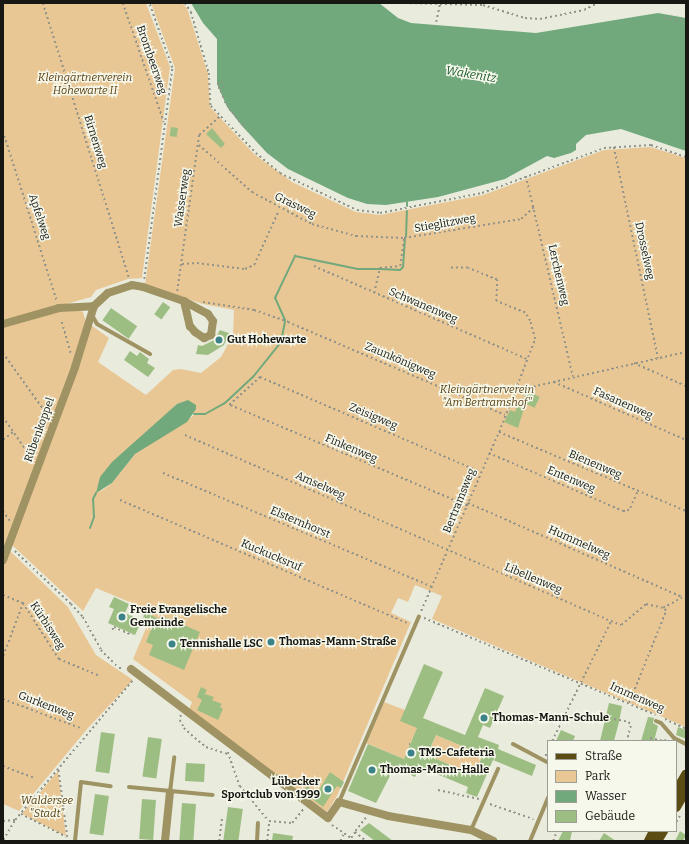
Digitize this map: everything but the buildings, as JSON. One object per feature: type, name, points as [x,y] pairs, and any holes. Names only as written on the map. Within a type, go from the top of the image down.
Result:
[{"type":"main road","points":[[677,805],[682,795],[686,775]]},
{"type":"main road","points":[[649,841],[654,832]]},
{"type":"main road","points":[[657,841],[662,832]]},
{"type":"street","points":[[3,324],[60,308],[93,310],[108,293],[132,285],[143,287],[184,302],[208,314],[213,321],[211,335],[204,338],[194,332],[190,326],[184,302]]},
{"type":"street","name":"Rübenkoppel","points":[[3,560],[75,367],[93,310]]},
{"type":"street","points":[[135,672],[229,745],[328,818],[339,802],[370,812],[471,830],[494,841]]},
{"type":"street","points":[[165,841],[170,792]]},
{"type":"lane","points":[[93,310],[97,324],[150,354]]},
{"type":"lane","points":[[339,802],[419,616]]},
{"type":"lane","points":[[656,721],[662,723],[674,738],[686,744]]},
{"type":"lane","points":[[514,744],[547,762]]},
{"type":"lane","points":[[170,792],[174,757]]},
{"type":"lane","points":[[471,830],[498,769]]},
{"type":"lane","points":[[75,841],[81,782],[112,786]]},
{"type":"lane","points":[[129,787],[213,795]]},
{"type":"lane","points":[[530,841],[547,800]]},
{"type":"lane","points":[[257,841],[258,823]]},
{"type":"path","name":"Birnenweg","points":[[43,3],[132,285]]},
{"type":"path","name":"Brombeerweg","points":[[123,3],[164,122]]},
{"type":"path","points":[[143,287],[172,68],[148,3]]},
{"type":"path","points":[[185,3],[191,12],[209,73],[210,103],[220,116],[256,153],[280,173],[344,206],[363,212],[380,213],[464,197],[494,189],[589,152],[614,147],[651,145],[686,156]]},
{"type":"path","points":[[405,3],[483,5],[525,18],[540,20],[584,10],[598,3]]},
{"type":"path","points":[[436,22],[440,4]]},
{"type":"path","points":[[665,19],[666,15]]},
{"type":"path","points":[[670,20],[671,15]]},
{"type":"path","points":[[676,21],[677,16]]},
{"type":"path","points":[[681,21],[682,17]]},
{"type":"path","points":[[217,84],[223,82]]},
{"type":"path","points":[[218,88],[224,87]]},
{"type":"path","points":[[224,103],[227,100]]},
{"type":"path","points":[[227,107],[230,104]]},
{"type":"path","points":[[229,111],[233,108]]},
{"type":"path","points":[[232,114],[236,111]]},
{"type":"path","points":[[235,118],[239,115]]},
{"type":"path","name":"Wasserweg","points":[[177,291],[199,145],[199,135],[220,116]]},
{"type":"path","points":[[238,122],[242,119]]},
{"type":"path","points":[[242,126],[246,123]]},
{"type":"path","name":"Apfelweg","points":[[3,132],[60,308]]},
{"type":"path","name":"Grasweg","points":[[199,145],[252,192],[280,209],[312,224],[356,236],[404,238]]},
{"type":"path","name":"Drosselweg","points":[[614,147],[658,358]]},
{"type":"path","name":"Lerchenweg","points":[[526,176],[573,377]]},
{"type":"path","name":"Stieglitzweg","points":[[374,294],[380,268],[400,266],[404,238],[521,219],[534,208]]},
{"type":"path","points":[[182,264],[197,263],[245,269],[254,265],[280,209]]},
{"type":"path","name":"Schwanenweg","points":[[314,266],[374,294],[527,359]]},
{"type":"path","name":"Bertramsweg","points":[[419,616],[499,432],[535,339],[530,321],[525,313],[496,300],[496,280],[468,268],[451,268]]},
{"type":"path","name":"Zaunkönigweg","points":[[197,300],[254,310],[288,322],[505,415]]},
{"type":"path","points":[[62,322],[75,367]]},
{"type":"path","points":[[514,391],[686,352]]},
{"type":"path","points":[[3,353],[53,423]]},
{"type":"path","points":[[634,363],[686,386]]},
{"type":"path","name":"Zeisigweg","points":[[229,405],[260,377],[481,472]]},
{"type":"path","name":"Fasanenweg","points":[[554,382],[686,440]]},
{"type":"path","name":"Finkenweg","points":[[229,405],[467,506]]},
{"type":"path","points":[[3,417],[38,467]]},
{"type":"path","points":[[3,440],[13,432]]},
{"type":"path","name":"Bienenweg","points":[[499,432],[686,512]]},
{"type":"path","name":"Amselweg","points":[[185,435],[448,551]]},
{"type":"path","name":"Entenweg","points":[[489,453],[623,511],[627,511],[630,508],[637,492]]},
{"type":"path","name":"Elsternhorst","points":[[163,473],[431,586]]},
{"type":"path","name":"Kuckucksruf","points":[[120,500],[414,626]]},
{"type":"path","name":"Hummelweg","points":[[468,503],[682,597]]},
{"type":"path","points":[[3,511],[15,528]]},
{"type":"path","points":[[3,840],[15,820],[135,672],[119,668],[101,650],[83,617],[9,546]]},
{"type":"path","name":"Libellenweg","points":[[448,551],[611,621]]},
{"type":"path","name":"Kürbisweg","points":[[3,595],[23,603],[59,659],[100,676]]},
{"type":"path","points":[[552,740],[578,684],[581,682],[611,621],[621,625],[646,604],[663,608],[686,595]]},
{"type":"path","points":[[3,656],[23,603]]},
{"type":"path","points":[[629,703],[666,611],[663,608]]},
{"type":"path","name":"Immenweg","points":[[419,616],[581,682],[657,716]]},
{"type":"path","points":[[112,630],[114,627],[132,635]]},
{"type":"path","name":"Gurkenweg","points":[[3,698],[83,728]]},
{"type":"path","points":[[183,709],[180,720],[184,728],[206,747],[228,754]]},
{"type":"path","points":[[614,719],[629,722],[631,726],[627,740]]},
{"type":"path","name":"Immenweg","points":[[664,719],[686,728]]},
{"type":"path","points":[[650,738],[659,740]]},
{"type":"path","points":[[229,745],[228,754],[240,786],[269,821],[267,841]]},
{"type":"path","points":[[3,766],[35,778]]},
{"type":"path","points":[[58,768],[67,837]]},
{"type":"path","points":[[438,790],[484,802],[526,818],[539,819]]},
{"type":"path","points":[[269,821],[292,823],[307,804]]},
{"type":"path","points":[[328,818],[327,821],[351,838],[370,812]]},
{"type":"path","points":[[21,814],[67,837],[70,841]]},
{"type":"path","points":[[219,841],[222,818]]},
{"type":"path","points":[[3,821],[15,820]]},
{"type":"path","points":[[355,832],[366,841]]},
{"type":"path","points":[[340,841],[344,833]]},
{"type":"green space","name":"Kleingärtnerverein Hohewarte II","points":[[3,3],[146,3],[170,67],[142,278],[128,279],[96,290],[91,297],[3,322]]},
{"type":"green space","name":"Kleingärtnerverein \"Am Bertramshof\"","points":[[151,3],[182,3],[187,8],[208,74],[210,107],[254,154],[292,182],[356,212],[380,215],[483,195],[604,150],[650,147],[686,158],[686,727],[432,619],[442,596],[415,585],[408,602],[398,598],[391,613],[411,622],[337,796],[327,812],[189,710],[192,702],[133,659],[153,612],[96,588],[83,611],[12,545],[91,325],[109,338],[98,362],[146,395],[173,370],[181,369],[201,373],[221,357],[233,335],[234,310],[203,304],[145,285],[175,68]],"holes":[[[177,404],[194,414],[135,454],[112,483],[100,492],[152,428]]]},
{"type":"green space","points":[[71,308],[83,312],[86,323],[74,362],[3,549],[3,327]]},
{"type":"green space","points":[[9,550],[68,607],[96,655],[133,680],[88,728],[19,811],[3,804],[3,568]]},
{"type":"green space","points":[[384,702],[405,710],[417,728],[404,759],[366,743]]},
{"type":"green space","points":[[436,735],[483,755],[474,775],[427,755]]},
{"type":"green space","name":"Waldersee \"Stadt\"","points":[[58,771],[66,836],[22,814]]},
{"type":"water","name":"Wakenitz","points":[[191,3],[379,3],[398,18],[411,23],[536,33],[658,13],[686,18],[686,151],[621,129],[586,135],[576,144],[576,150],[571,153],[554,158],[547,156],[505,179],[438,197],[386,205],[367,204],[348,198],[288,169],[267,153],[242,126],[227,107],[217,84],[217,39],[203,23]]},
{"type":"water","points":[[188,400],[196,405],[196,409],[187,422],[135,454],[112,483],[96,493],[100,477],[112,462],[177,404]]},
{"type":"waterway","points":[[406,237],[407,211]]},
{"type":"waterway","points":[[380,269],[400,270],[403,267],[405,239]]},
{"type":"waterway","points":[[285,320],[275,298],[295,256],[358,269],[379,269]]},
{"type":"waterway","points":[[194,414],[205,414],[225,403],[253,377],[281,342],[285,321]]},
{"type":"waterway","points":[[90,528],[94,517],[93,499],[96,493]]},
{"type":"place","name":"Gut Hohewarte","points":[[219,340]]},
{"type":"place","name":"Freie Evangelische Gemeinde","points":[[122,617]]},
{"type":"place","name":"Thomas-Mann-Straße","points":[[271,642]]},
{"type":"place","name":"Tennishalle LSC","points":[[172,644]]},
{"type":"place","name":"Thomas-Mann-Schule","points":[[484,718]]},
{"type":"place","name":"TMS-Cafeteria","points":[[411,753]]},
{"type":"place","name":"Thomas-Mann-Halle","points":[[372,770]]},
{"type":"place","name":"Lübecker Sportclub von 1999","points":[[328,789]]}]
